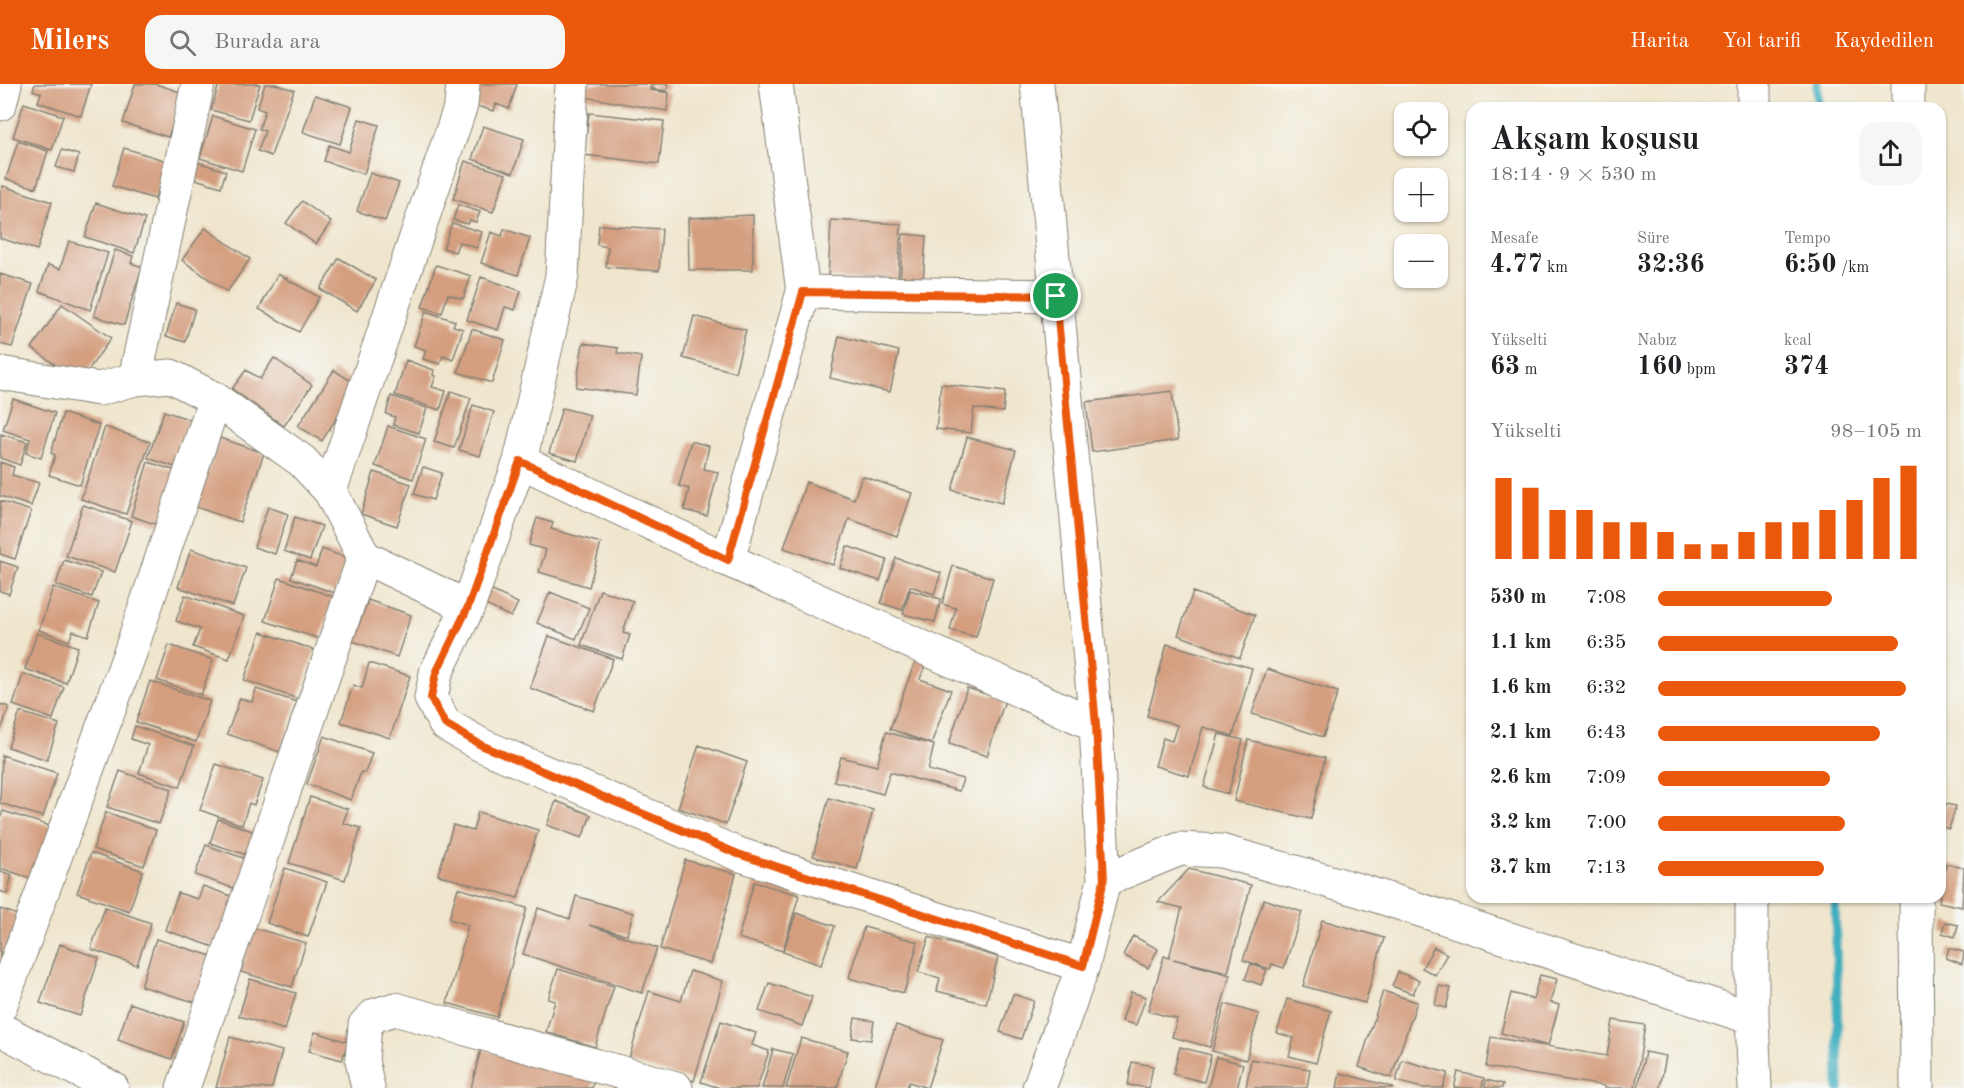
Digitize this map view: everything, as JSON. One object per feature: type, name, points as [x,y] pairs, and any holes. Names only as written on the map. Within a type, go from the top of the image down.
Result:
[{"type":"street","points":[[0,104],[4,84]]},
{"type":"street","points":[[135,379],[198,84]]},
{"type":"street","points":[[330,491],[414,250],[461,105],[463,84]]},
{"type":"street","points":[[572,84],[562,276],[520,461],[468,607],[436,673],[431,698],[445,724],[481,745],[738,854],[1083,966]]},
{"type":"street","points":[[728,560],[803,292],[777,84]]},
{"type":"street","points":[[1037,84],[1096,725],[1104,880],[1083,966],[1039,1088]]},
{"type":"street","points":[[1754,84],[1754,102]]},
{"type":"street","points":[[1908,84],[1908,102]]},
{"type":"street","points":[[803,292],[1056,296]]},
{"type":"street","points":[[0,373],[99,389],[135,379],[171,376],[215,399],[302,461],[330,491],[364,557],[468,607]]},
{"type":"street","points":[[0,1007],[131,650],[215,399]]},
{"type":"street","points":[[520,461],[728,560],[1096,725]]},
{"type":"street","points":[[183,1088],[364,557]]},
{"type":"street","points":[[1104,880],[1180,849],[1221,851],[1362,891],[1752,1018]]},
{"type":"street","points":[[1752,903],[1752,1018],[1755,1088]]},
{"type":"street","points":[[1916,903],[1917,1088]]},
{"type":"street","points":[[368,1088],[362,1060],[365,1025],[375,1015],[395,1009],[676,1088]]},
{"type":"street","points":[[0,1029],[112,1088]]},
{"type":"building","points":[[35,84],[91,84],[81,116],[38,102],[41,93],[33,90]]},
{"type":"building","points":[[135,84],[156,84],[183,93],[168,137],[123,123]]},
{"type":"building","points":[[219,84],[260,84],[249,120],[211,110]]},
{"type":"building","points":[[265,84],[275,84],[294,90],[271,156],[258,151],[265,131],[259,129],[265,111],[257,108]]},
{"type":"building","points":[[472,84],[517,84],[509,109],[496,104],[494,111],[466,103]]},
{"type":"building","points":[[581,84],[651,84],[650,90],[669,93],[667,111],[579,96]]},
{"type":"building","points":[[653,84],[669,84],[667,91],[653,89]]},
{"type":"building","points":[[315,95],[352,107],[340,144],[303,132]]},
{"type":"building","points":[[24,103],[63,116],[52,150],[13,137]]},
{"type":"building","points":[[589,113],[664,121],[659,164],[584,155]]},
{"type":"building","points":[[213,116],[255,129],[242,171],[200,158]]},
{"type":"building","points":[[359,119],[379,125],[364,174],[324,161],[329,145],[349,152]]},
{"type":"building","points":[[483,126],[524,139],[513,173],[472,159]]},
{"type":"building","points":[[18,141],[48,151],[36,188],[6,179]]},
{"type":"building","points":[[124,148],[167,161],[155,199],[112,186]]},
{"type":"building","points":[[62,150],[79,155],[74,172],[56,167]]},
{"type":"building","points":[[194,161],[226,171],[221,187],[189,177]]},
{"type":"building","points":[[465,161],[506,174],[493,212],[453,199]]},
{"type":"building","points":[[370,173],[399,183],[385,221],[357,211]]},
{"type":"building","points":[[3,186],[52,202],[37,250],[0,238],[0,194]]},
{"type":"building","points":[[302,201],[331,222],[316,244],[286,223]]},
{"type":"building","points":[[96,203],[145,219],[134,253],[85,237]]},
{"type":"building","points":[[458,205],[480,212],[476,222],[470,220],[468,224],[453,220]]},
{"type":"building","points":[[753,215],[753,270],[689,270],[688,218]]},
{"type":"building","points":[[831,220],[901,224],[898,281],[828,278]]},
{"type":"building","points":[[452,223],[482,232],[477,248],[459,242],[455,252],[443,248]]},
{"type":"building","points":[[599,225],[662,229],[659,271],[606,267],[608,247],[597,245]]},
{"type":"building","points":[[205,228],[250,259],[227,292],[182,260]]},
{"type":"building","points":[[504,229],[530,238],[518,275],[481,263],[491,232],[502,236]]},
{"type":"building","points":[[903,234],[926,236],[923,283],[900,282]]},
{"type":"building","points":[[69,241],[108,253],[90,310],[39,291],[48,265],[60,269]]},
{"type":"building","points":[[115,250],[133,256],[131,263],[142,267],[124,325],[94,316]]},
{"type":"building","points":[[339,258],[376,280],[357,311],[320,289]]},
{"type":"building","points":[[436,265],[471,276],[463,299],[448,294],[442,313],[422,307]]},
{"type":"building","points":[[0,274],[33,284],[12,347],[0,344]]},
{"type":"building","points":[[278,274],[319,297],[299,332],[259,309]]},
{"type":"building","points":[[481,277],[521,291],[515,310],[505,307],[498,330],[467,320]]},
{"type":"building","points":[[176,303],[195,309],[185,342],[166,336]]},
{"type":"building","points":[[62,304],[111,338],[80,382],[32,348]]},
{"type":"building","points":[[426,311],[455,321],[453,326],[463,329],[453,360],[443,356],[440,364],[423,359],[426,350],[414,346]]},
{"type":"building","points":[[694,316],[746,330],[735,372],[683,358]]},
{"type":"building","points":[[472,329],[505,340],[492,383],[458,372]]},
{"type":"building","points":[[839,336],[899,351],[890,392],[830,378]]},
{"type":"building","points":[[583,343],[618,348],[617,353],[641,357],[636,395],[576,387]]},
{"type":"building","points":[[274,358],[312,385],[284,426],[232,389],[246,370],[260,379]]},
{"type":"building","points":[[406,360],[434,370],[433,375],[436,376],[432,387],[446,391],[440,410],[395,395]]},
{"type":"building","points":[[334,370],[357,385],[322,441],[298,426]]},
{"type":"building","points":[[941,384],[1005,392],[1003,412],[974,408],[971,433],[936,429]]},
{"type":"building","points":[[451,391],[471,398],[454,448],[434,442]]},
{"type":"building","points":[[1172,391],[1178,440],[1092,452],[1086,402]]},
{"type":"building","points":[[391,396],[427,408],[419,433],[393,425],[395,417],[386,414]]},
{"type":"building","points":[[13,399],[55,413],[41,458],[26,453],[30,439],[3,430]]},
{"type":"building","points":[[473,405],[494,412],[480,456],[459,450]]},
{"type":"building","points":[[562,408],[590,415],[577,461],[549,453]]},
{"type":"building","points":[[164,411],[197,422],[181,469],[148,458]]},
{"type":"building","points":[[63,413],[99,425],[80,485],[49,475],[55,455],[51,453]]},
{"type":"building","points":[[388,426],[426,439],[413,479],[375,466]]},
{"type":"building","points":[[105,427],[150,442],[126,514],[81,499]]},
{"type":"building","points":[[1,434],[27,442],[20,465],[0,458]]},
{"type":"building","points":[[967,437],[1016,450],[1002,503],[952,490]]},
{"type":"building","points":[[220,438],[264,453],[240,522],[196,507]]},
{"type":"building","points":[[691,441],[709,446],[704,469],[718,472],[707,516],[684,510],[689,489],[679,486]]},
{"type":"building","points":[[0,462],[14,467],[12,475],[39,483],[31,506],[0,496]]},
{"type":"building","points":[[148,462],[179,472],[161,526],[131,516]]},
{"type":"building","points":[[423,467],[442,473],[433,500],[414,494]]},
{"type":"building","points":[[374,472],[411,484],[397,526],[361,514]]},
{"type":"building","points":[[862,476],[912,493],[897,536],[849,519],[833,565],[784,548],[806,482],[854,499]]},
{"type":"building","points":[[0,501],[31,511],[15,559],[0,554]]},
{"type":"building","points":[[83,505],[132,521],[115,572],[66,556]]},
{"type":"building","points":[[268,507],[288,514],[275,554],[254,547]]},
{"type":"building","points":[[295,517],[322,526],[310,560],[284,551]]},
{"type":"building","points":[[537,518],[553,523],[551,529],[601,543],[589,587],[539,572],[546,550],[529,545]]},
{"type":"building","points":[[847,546],[887,560],[880,581],[840,568]]},
{"type":"building","points":[[191,549],[246,568],[233,606],[178,587]]},
{"type":"building","points":[[322,549],[347,558],[335,593],[291,578],[297,560],[316,567]]},
{"type":"building","points":[[896,558],[941,573],[934,594],[910,586],[902,610],[881,603]]},
{"type":"building","points":[[64,560],[101,572],[92,597],[56,585]]},
{"type":"building","points":[[0,561],[18,567],[9,594],[0,591]]},
{"type":"building","points":[[953,566],[993,578],[976,637],[950,630],[956,608],[942,604]]},
{"type":"building","points":[[279,578],[334,597],[320,639],[265,621]]},
{"type":"building","points":[[53,587],[99,603],[88,636],[73,631],[69,641],[39,630]]},
{"type":"building","points":[[486,588],[518,603],[511,617],[479,602]]},
{"type":"building","points":[[600,590],[633,601],[623,633],[630,635],[622,659],[581,645]]},
{"type":"building","points":[[910,590],[941,599],[935,622],[903,614]]},
{"type":"building","points":[[550,592],[589,608],[576,639],[537,623]]},
{"type":"building","points":[[1193,592],[1255,615],[1240,658],[1178,635]]},
{"type":"building","points":[[185,595],[244,616],[229,659],[193,647],[200,629],[176,621]]},
{"type":"building","points":[[368,600],[411,615],[397,657],[353,641]]},
{"type":"building","points":[[261,632],[315,650],[298,699],[244,680]]},
{"type":"building","points":[[37,633],[78,647],[66,683],[25,669]]},
{"type":"building","points":[[549,636],[613,659],[594,711],[530,688]]},
{"type":"building","points":[[1167,644],[1252,668],[1233,736],[1203,727],[1189,776],[1155,766],[1163,738],[1172,741],[1177,725],[1147,716]]},
{"type":"building","points":[[169,645],[213,660],[201,695],[157,680]]},
{"type":"building","points":[[918,654],[928,658],[920,679],[951,690],[931,744],[890,729]]},
{"type":"building","points":[[369,663],[410,676],[390,738],[341,722],[353,685],[362,688]]},
{"type":"building","points":[[1267,669],[1338,692],[1323,737],[1252,714]]},
{"type":"building","points":[[23,674],[64,687],[53,719],[13,705]]},
{"type":"building","points":[[150,681],[210,701],[196,742],[136,722]]},
{"type":"building","points":[[967,688],[1005,700],[987,756],[949,744]]},
{"type":"building","points":[[256,689],[297,702],[280,752],[227,734],[240,698],[252,702]]},
{"type":"building","points":[[0,704],[9,707],[0,733]]},
{"type":"building","points":[[20,712],[59,724],[47,760],[8,747]]},
{"type":"building","points":[[135,726],[194,746],[180,787],[139,773],[148,745],[131,739]]},
{"type":"building","points":[[886,732],[934,745],[928,770],[963,779],[959,791],[890,772],[883,794],[834,781],[841,757],[877,766]]},
{"type":"building","points":[[1219,734],[1243,740],[1228,794],[1204,787]]},
{"type":"building","points":[[324,736],[372,753],[365,773],[361,772],[351,800],[307,784]]},
{"type":"building","points":[[1248,740],[1325,758],[1311,819],[1234,801]]},
{"type":"building","points":[[699,745],[747,762],[726,824],[678,808]]},
{"type":"building","points":[[2,755],[57,773],[43,817],[0,803]]},
{"type":"building","points":[[216,764],[263,780],[254,805],[249,803],[242,825],[200,810]]},
{"type":"building","points":[[120,771],[172,789],[159,824],[107,807]]},
{"type":"building","points":[[310,797],[348,809],[343,823],[361,828],[345,880],[289,863]]},
{"type":"building","points":[[829,798],[873,810],[857,869],[813,856]]},
{"type":"building","points":[[556,801],[591,815],[582,838],[547,825]]},
{"type":"building","points":[[1946,804],[1956,806],[1949,829],[1946,828]]},
{"type":"building","points":[[3,811],[53,827],[36,880],[0,868],[0,819]]},
{"type":"building","points":[[106,812],[156,830],[144,866],[93,849]]},
{"type":"building","points":[[478,812],[538,830],[518,898],[438,875],[453,825],[473,831]]},
{"type":"building","points":[[218,819],[255,832],[247,855],[210,843]]},
{"type":"building","points":[[206,845],[249,860],[239,890],[195,875]]},
{"type":"building","points":[[91,853],[143,871],[129,911],[77,893]]},
{"type":"building","points":[[685,860],[736,874],[711,964],[660,949]]},
{"type":"building","points":[[1946,864],[1964,868],[1962,907],[1944,903],[1946,903]]},
{"type":"building","points":[[285,868],[327,882],[308,937],[267,923]]},
{"type":"building","points":[[1189,869],[1251,885],[1228,972],[1173,959],[1230,975],[1210,1047],[1172,1037],[1177,1019],[1148,1011],[1164,956],[1169,958],[1182,908],[1158,902]]},
{"type":"building","points":[[0,871],[12,875],[7,894],[0,891]]},
{"type":"building","points":[[754,882],[799,895],[783,951],[738,938]]},
{"type":"building","points":[[203,886],[237,898],[220,949],[165,930],[178,893],[198,899]]},
{"type":"building","points":[[458,888],[527,908],[497,1017],[447,1003],[468,925],[449,919]]},
{"type":"building","points":[[576,896],[633,913],[627,935],[589,925],[657,948],[642,993],[523,954],[538,908],[570,919]]},
{"type":"building","points":[[1264,899],[1302,912],[1284,968],[1272,964],[1270,969],[1243,960]]},
{"type":"building","points":[[105,907],[151,923],[137,965],[91,949]]},
{"type":"building","points":[[0,909],[27,918],[0,986]]},
{"type":"building","points":[[796,913],[835,926],[821,965],[783,952]]},
{"type":"building","points":[[1322,920],[1384,938],[1365,1003],[1303,986]]},
{"type":"building","points":[[1945,922],[1958,925],[1955,937],[1942,933]]},
{"type":"building","points":[[864,927],[918,942],[904,993],[849,978]]},
{"type":"building","points":[[254,928],[306,943],[292,987],[241,972]]},
{"type":"building","points":[[1133,936],[1158,949],[1148,968],[1123,955]]},
{"type":"building","points":[[929,937],[998,957],[986,1004],[937,991],[940,978],[918,972]]},
{"type":"building","points":[[156,939],[215,957],[201,1004],[141,986]]},
{"type":"building","points":[[60,944],[99,958],[80,1016],[40,1003]]},
{"type":"building","points":[[1434,947],[1447,954],[1435,975],[1422,968]]},
{"type":"building","points":[[1949,948],[1964,952],[1962,964],[1946,958]]},
{"type":"building","points":[[1251,964],[1267,970],[1261,985],[1245,979]]},
{"type":"building","points":[[558,969],[614,986],[595,1047],[546,1032],[555,1001],[548,999]]},
{"type":"building","points":[[690,971],[723,981],[694,1081],[628,1062],[649,991],[681,1001]]},
{"type":"building","points":[[1398,972],[1419,980],[1413,994],[1392,986]]},
{"type":"building","points":[[1540,975],[1557,979],[1550,1002],[1559,1005],[1548,1046],[1501,1033],[1511,993],[1533,999]]},
{"type":"building","points":[[250,979],[296,993],[285,1030],[239,1016]]},
{"type":"building","points":[[769,983],[812,997],[802,1026],[759,1011]]},
{"type":"building","points":[[1439,986],[1451,988],[1446,1008],[1435,1005]]},
{"type":"building","points":[[1383,991],[1417,1002],[1391,1078],[1359,1067]]},
{"type":"building","points":[[1131,992],[1146,997],[1136,1025],[1122,1021]]},
{"type":"building","points":[[1013,994],[1034,1001],[1021,1039],[1000,1032]]},
{"type":"building","points":[[1287,999],[1331,1011],[1316,1063],[1289,1056],[1294,1038],[1277,1033]]},
{"type":"building","points":[[130,1003],[184,1022],[172,1059],[118,1040]]},
{"type":"building","points":[[1225,1004],[1259,1014],[1246,1060],[1212,1051]]},
{"type":"building","points":[[855,1018],[874,1021],[871,1040],[852,1038]]},
{"type":"building","points":[[1613,1020],[1645,1025],[1635,1088],[1604,1088],[1605,1086],[1486,1067],[1491,1037],[1607,1056]]},
{"type":"building","points":[[721,1021],[756,1033],[752,1045],[769,1051],[757,1088],[720,1088],[701,1082]]},
{"type":"building","points":[[896,1025],[943,1040],[927,1088],[909,1082],[907,1088],[874,1088]]},
{"type":"building","points":[[315,1032],[348,1042],[342,1060],[309,1051]]},
{"type":"building","points":[[230,1037],[282,1051],[272,1088],[216,1088]]},
{"type":"building","points":[[801,1038],[848,1051],[837,1088],[786,1088]]},
{"type":"building","points":[[1180,1047],[1211,1055],[1204,1082],[1173,1074]]},
{"type":"building","points":[[481,1049],[594,1078],[592,1088],[471,1088]]},
{"type":"building","points":[[773,1049],[793,1054],[783,1088],[762,1088]]},
{"type":"building","points":[[1645,1052],[1666,1056],[1660,1088],[1638,1088]]},
{"type":"building","points":[[1216,1057],[1243,1064],[1237,1088],[1208,1088]]},
{"type":"building","points":[[1251,1059],[1310,1069],[1307,1088],[1246,1088]]},
{"type":"building","points":[[1402,1060],[1448,1073],[1443,1088],[1422,1088],[1396,1081]]},
{"type":"building","points":[[1132,1062],[1153,1066],[1149,1088],[1128,1085]]},
{"type":"building","points":[[1458,1072],[1484,1078],[1482,1088],[1454,1088]]},
{"type":"building","points":[[1340,1073],[1393,1087],[1393,1088],[1337,1088]]},
{"type":"building","points":[[1486,1080],[1503,1084],[1502,1088],[1485,1088]]},
{"type":"waterway","points":[[1817,84],[1818,102]]},
{"type":"waterway","points":[[1835,903],[1839,1088]]},
{"type":"route","points":[[803,292],[1056,296],[1096,725],[1104,880],[1083,966],[738,854],[481,745],[445,724],[431,698],[436,673],[468,607],[520,461],[728,560],[803,292]]}]
